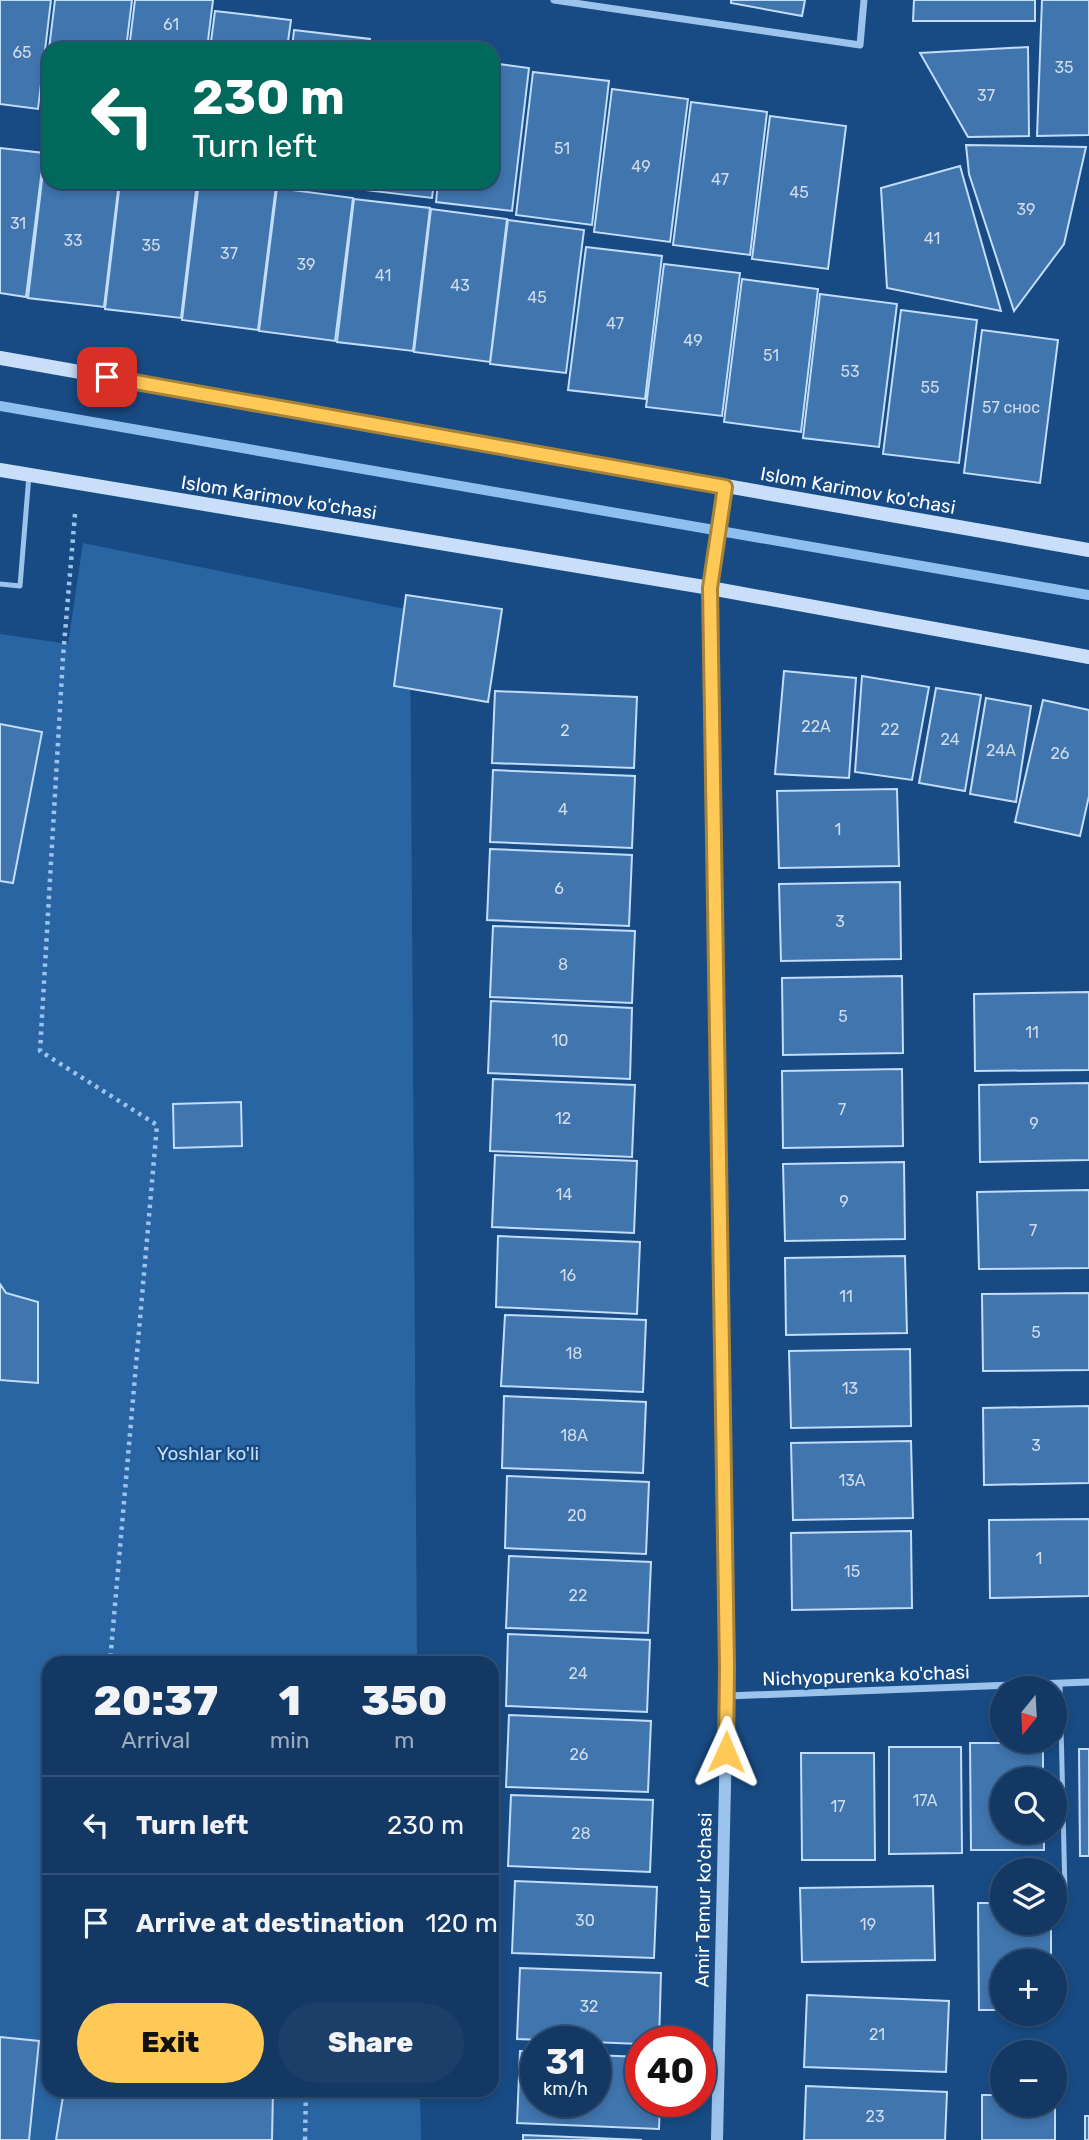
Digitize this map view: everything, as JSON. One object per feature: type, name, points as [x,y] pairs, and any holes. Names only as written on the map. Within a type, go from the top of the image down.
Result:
[{"type":"main road","name":"Islom Karimov ko'chasi","points":[[0,358],[1089,550]]},
{"type":"main road","name":"Islom Karimov ko'chasi","points":[[0,470],[710,588],[1089,657]]},
{"type":"street","points":[[554,0],[860,45],[864,0]]},
{"type":"street","name":"Amir Temur ko'chasi","points":[[716,2140],[727,1696],[710,588],[725,487]]},
{"type":"street","name":"Nichyopurenka ko'chasi","points":[[1068,1683],[1089,1682]]},
{"type":"street","name":"Nichyopurenka ko'chasi","points":[[727,1696],[990,1686]]},
{"type":"lane","points":[[0,584],[20,586],[29,475]]},
{"type":"lane","points":[[1062,1754],[1064,1858]]},
{"type":"path","points":[[75,514],[62,671],[40,1051],[157,1125],[111,1656]]},
{"type":"path","points":[[305,2140],[306,2097]]},
{"type":"green space","name":"Yoshlar ko'li","points":[[83,543],[410,610],[417,1656],[42,1656],[42,2097],[420,2097],[421,2140],[0,2140],[0,634],[68,644]]},
{"type":"building","points":[[0,0],[51,0],[46,42],[42,42],[38,109],[0,104]]},
{"type":"building","points":[[55,0],[132,0],[127,42],[50,42]]},
{"type":"building","points":[[135,0],[213,0],[208,42],[130,42]]},
{"type":"building","points":[[731,0],[805,0],[802,16],[731,3]]},
{"type":"building","points":[[914,0],[1035,0],[1035,21],[913,21]]},
{"type":"building","points":[[1042,0],[1089,0],[1089,135],[1037,136]]},
{"type":"building","points":[[215,11],[291,20],[288,42],[211,42]]},
{"type":"building","points":[[294,30],[370,39],[370,42],[293,42]]},
{"type":"building","points":[[1028,47],[1029,136],[968,137],[920,53]]},
{"type":"building","points":[[499,64],[529,68],[512,211],[436,202],[437,189],[499,189]]},
{"type":"building","points":[[533,72],[609,81],[592,225],[516,215]]},
{"type":"building","points":[[612,89],[688,99],[670,242],[594,232]]},
{"type":"building","points":[[691,102],[767,112],[750,255],[673,245]]},
{"type":"building","points":[[770,116],[846,126],[828,269],[752,259]]},
{"type":"building","points":[[966,145],[1086,147],[1064,244],[1014,311],[969,174]]},
{"type":"building","points":[[0,148],[42,153],[26,297],[0,293]]},
{"type":"building","points":[[960,166],[1001,311],[887,288],[881,188]]},
{"type":"building","points":[[42,180],[42,189],[118,189],[104,307],[28,298]]},
{"type":"building","points":[[119,189],[196,189],[181,318],[105,309]]},
{"type":"building","points":[[198,189],[276,189],[258,330],[182,320]]},
{"type":"building","points":[[277,189],[353,198],[335,341],[259,331]]},
{"type":"building","points":[[356,189],[433,189],[432,198]]},
{"type":"building","points":[[354,199],[430,208],[413,351],[337,342]]},
{"type":"building","points":[[431,209],[507,219],[490,362],[414,352]]},
{"type":"building","points":[[508,220],[584,230],[566,373],[490,364]]},
{"type":"building","points":[[586,247],[662,256],[645,399],[568,390]]},
{"type":"building","points":[[664,264],[740,273],[722,416],[646,407]]},
{"type":"building","points":[[742,279],[818,289],[801,432],[724,422]]},
{"type":"building","points":[[820,294],[897,304],[879,447],[803,438]]},
{"type":"building","points":[[901,310],[977,320],[959,463],[883,454]]},
{"type":"building","points":[[982,330],[1058,340],[1040,483],[964,473]]},
{"type":"building","points":[[406,595],[502,609],[488,702],[394,686]]},
{"type":"building","points":[[784,671],[856,678],[849,778],[775,774]]},
{"type":"building","points":[[862,676],[929,687],[912,780],[855,772]]},
{"type":"building","points":[[936,688],[981,695],[965,791],[919,783]]},
{"type":"building","points":[[495,691],[637,697],[634,768],[492,763]]},
{"type":"building","points":[[986,698],[1031,706],[1016,802],[970,794]]},
{"type":"building","points":[[1043,700],[1089,710],[1089,796],[1080,836],[1015,822]]},
{"type":"building","points":[[0,724],[42,732],[13,883],[0,881]]},
{"type":"building","points":[[493,770],[635,776],[632,848],[490,842]]},
{"type":"building","points":[[897,789],[899,866],[779,868],[777,791]]},
{"type":"building","points":[[490,849],[632,855],[629,926],[487,920]]},
{"type":"building","points":[[900,882],[901,959],[781,961],[779,884]]},
{"type":"building","points":[[493,926],[635,931],[632,1003],[490,997]]},
{"type":"building","points":[[902,976],[903,1053],[783,1055],[782,978]]},
{"type":"building","points":[[1089,992],[1089,1070],[975,1071],[974,994]]},
{"type":"building","points":[[491,1001],[632,1008],[630,1079],[488,1073]]},
{"type":"building","points":[[902,1069],[903,1146],[783,1148],[782,1071]]},
{"type":"building","points":[[493,1079],[635,1085],[632,1157],[490,1151]]},
{"type":"building","points":[[1089,1083],[1089,1160],[980,1162],[979,1085]]},
{"type":"building","points":[[241,1102],[242,1146],[174,1148],[173,1104]]},
{"type":"building","points":[[495,1155],[637,1161],[634,1233],[492,1227]]},
{"type":"building","points":[[904,1162],[905,1239],[785,1241],[783,1164]]},
{"type":"building","points":[[1089,1190],[1089,1268],[979,1269],[977,1192]]},
{"type":"building","points":[[498,1236],[640,1242],[637,1314],[496,1307]]},
{"type":"building","points":[[905,1256],[907,1333],[786,1335],[785,1258]]},
{"type":"building","points":[[0,1284],[6,1293],[38,1302],[38,1383],[0,1380]]},
{"type":"building","points":[[1089,1293],[1089,1370],[983,1371],[982,1294]]},
{"type":"building","points":[[505,1315],[646,1320],[643,1392],[501,1386]]},
{"type":"building","points":[[910,1349],[911,1426],[791,1428],[789,1351]]},
{"type":"building","points":[[504,1396],[646,1402],[643,1473],[502,1468]]},
{"type":"building","points":[[1089,1406],[1089,1483],[984,1485],[983,1408]]},
{"type":"building","points":[[911,1441],[913,1518],[793,1520],[791,1443]]},
{"type":"building","points":[[507,1476],[649,1482],[646,1554],[505,1548]]},
{"type":"building","points":[[1089,1519],[1089,1596],[990,1598],[989,1520]]},
{"type":"building","points":[[911,1531],[912,1608],[792,1610],[791,1533]]},
{"type":"building","points":[[509,1556],[651,1562],[648,1633],[506,1628]]},
{"type":"building","points":[[508,1634],[650,1640],[647,1712],[506,1706]]},
{"type":"building","points":[[509,1715],[651,1721],[648,1792],[506,1787]]},
{"type":"building","points":[[970,1743],[990,1743],[990,1754],[1043,1754],[1043,1767],[990,1767],[990,1844],[1044,1844],[1044,1850],[971,1850]]},
{"type":"building","points":[[889,1747],[961,1747],[962,1853],[889,1854]]},
{"type":"building","points":[[1079,1749],[1089,1749],[1089,1856],[1080,1856]]},
{"type":"building","points":[[801,1753],[874,1753],[875,1860],[802,1860]]},
{"type":"building","points":[[511,1795],[653,1800],[650,1872],[508,1866]]},
{"type":"building","points":[[515,1881],[657,1887],[654,1958],[512,1953]]},
{"type":"building","points":[[933,1886],[935,1960],[802,1962],[800,1888]]},
{"type":"building","points":[[978,1903],[990,1903],[990,1935],[1051,1935],[1051,1949],[990,1949],[990,2010],[979,2010]]},
{"type":"building","points":[[520,1968],[661,1973],[659,2026],[625,2026],[625,2043],[611,2043],[611,2026],[520,2026],[520,2039],[517,2039]]},
{"type":"building","points":[[807,1995],[949,2001],[946,2072],[804,2067]]},
{"type":"building","points":[[0,2037],[39,2041],[29,2140],[0,2140]]},
{"type":"building","points":[[520,2051],[520,2117],[611,2117],[611,2056],[625,2056],[625,2117],[659,2117],[659,2129],[517,2123]]},
{"type":"building","points":[[806,2086],[947,2092],[945,2140],[804,2140]]},
{"type":"building","points":[[982,2095],[990,2095],[990,2117],[1055,2117],[1055,2140],[982,2140]]},
{"type":"building","points":[[63,2097],[273,2097],[272,2140],[56,2140]]},
{"type":"building","points":[[1085,2116],[1089,2116],[1089,2140],[1085,2140]]},
{"type":"building","points":[[523,2135],[642,2140],[523,2140]]},
{"type":"waterway","points":[[0,406],[1089,595]]},
{"type":"route","points":[[107,377],[725,487],[710,588],[727,1668],[726,1752]]}]
